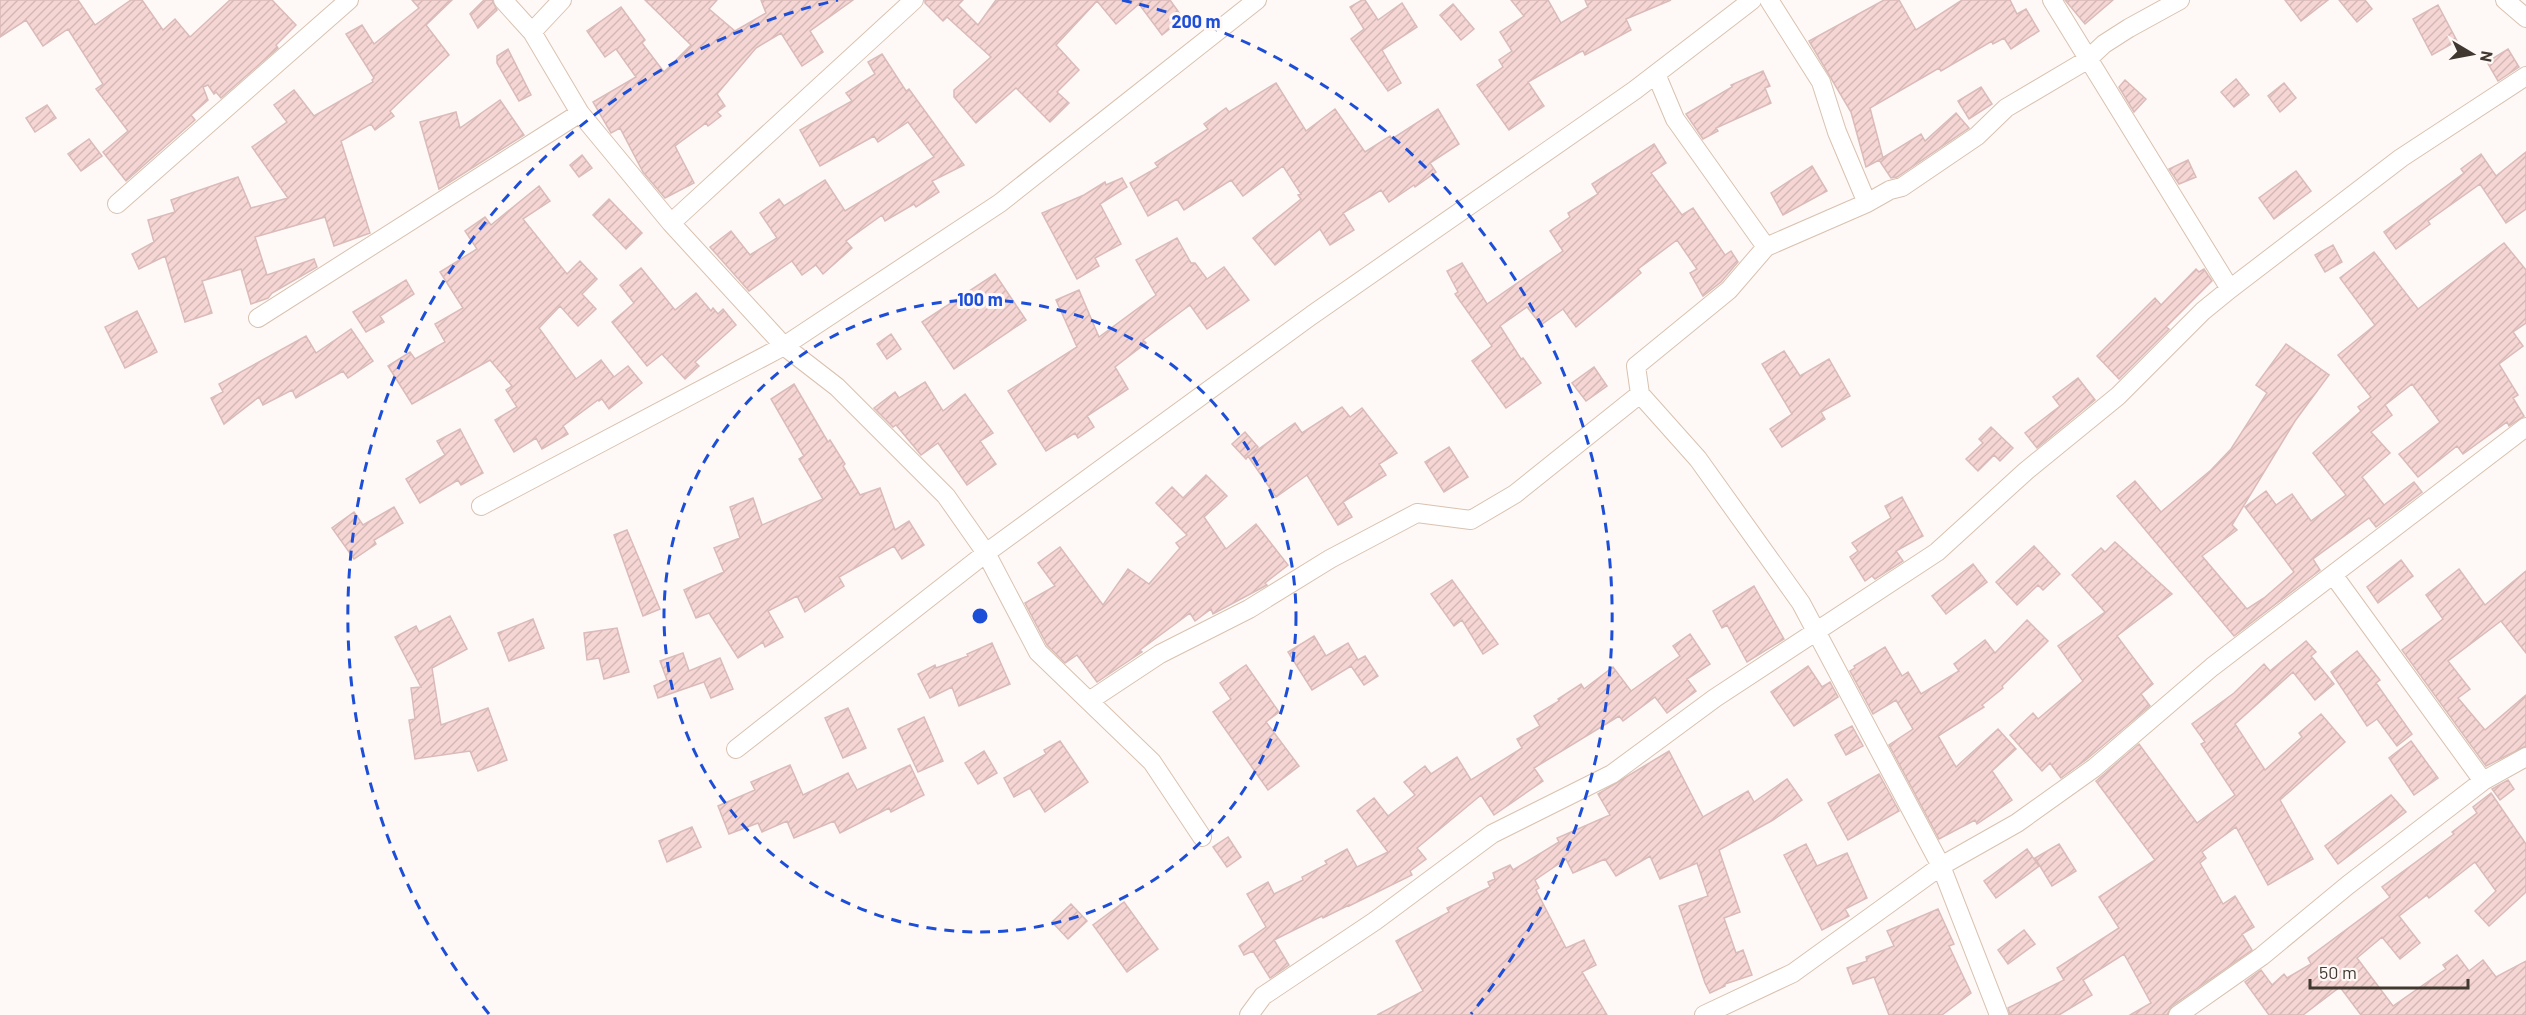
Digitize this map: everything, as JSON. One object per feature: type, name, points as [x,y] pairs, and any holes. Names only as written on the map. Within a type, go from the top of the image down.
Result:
[{"type":"street","points":[[117,204],[349,0]]},
{"type":"street","points":[[503,0],[532,32],[580,114],[671,223],[784,346],[837,387],[945,496],[986,554],[1038,652],[1152,762],[1202,837]]},
{"type":"street","points":[[532,32],[562,0]]},
{"type":"street","points":[[671,223],[914,0]]},
{"type":"street","points":[[481,506],[784,346],[1000,203],[1257,0]]},
{"type":"street","points":[[736,749],[986,554],[1312,315],[1656,74],[1752,0]]},
{"type":"street","points":[[1769,0],[1821,82],[1837,132],[1867,203]]},
{"type":"street","points":[[2052,0],[2230,289]]},
{"type":"street","points":[[1999,1015],[1941,866],[1801,603],[1698,459],[1640,394],[1636,366],[1729,290],[1766,247],[1867,203],[1890,190],[1902,187],[1977,136],[2006,108],[2087,60],[2104,44],[2180,0]]},
{"type":"street","points":[[2505,0],[2526,18]]},
{"type":"street","points":[[1656,74],[1675,119],[1766,247]]},
{"type":"street","points":[[1249,1015],[1263,996],[1375,921],[1492,834],[1612,774],[1714,698],[1936,552],[2026,471],[2118,396],[2203,311],[2230,289],[2401,158],[2526,76]]},
{"type":"street","points":[[258,318],[580,114]]},
{"type":"street","points":[[1089,701],[1160,654],[1248,609],[1330,560],[1417,513],[1471,520],[1515,494],[1640,394]]},
{"type":"street","points":[[1704,1015],[1793,973],[1941,866],[2016,823],[2094,768],[2212,667],[2526,427]]},
{"type":"street","points":[[2334,576],[2483,781]]},
{"type":"street","points":[[2178,1015],[2262,956],[2348,885],[2483,781],[2525,761]]},
{"type":"building","points":[[0,0],[78,0],[95,25],[131,0],[142,0],[163,30],[175,19],[190,37],[230,0],[272,0],[296,25],[276,45],[278,48],[221,98],[216,92],[214,94],[208,85],[203,87],[208,100],[191,115],[195,120],[126,181],[103,152],[128,131],[96,89],[103,84],[68,29],[43,46],[26,20],[0,37]]},
{"type":"building","points":[[412,0],[452,0],[426,25],[449,55],[390,111],[394,116],[375,130],[371,124],[341,141],[370,233],[334,246],[325,217],[255,237],[267,275],[314,259],[317,267],[272,293],[268,298],[251,304],[241,269],[202,281],[212,313],[185,322],[165,256],[139,269],[132,254],[154,242],[148,220],[175,212],[171,200],[238,177],[251,208],[288,198],[252,147],[287,122],[274,105],[294,90],[314,116],[373,82],[374,78],[346,34],[362,25],[374,44],[419,8]]},
{"type":"building","points":[[484,0],[492,0],[497,10],[478,28],[470,14]]},
{"type":"building","points":[[645,0],[717,0],[709,9],[735,31],[766,13],[761,0],[853,0],[810,31],[823,52],[802,66],[781,33],[756,48],[717,94],[725,106],[717,112],[721,116],[708,126],[706,123],[675,146],[694,183],[665,198],[643,172],[620,128],[611,133],[593,102],[636,77],[616,49],[605,57],[587,31],[621,7],[645,40],[642,43],[664,72],[691,45]]},
{"type":"building","points":[[925,0],[963,0],[958,5],[978,25],[996,0],[1170,0],[1183,18],[1162,35],[1139,4],[1116,24],[1097,1],[1056,45],[1079,70],[1057,92],[1069,103],[1050,122],[1016,88],[976,123],[954,97],[954,90],[991,57],[947,17],[943,21],[925,3]]},
{"type":"building","points":[[1365,0],[1378,20],[1402,3],[1417,27],[1382,50],[1401,83],[1388,91],[1351,39],[1364,29],[1350,7]]},
{"type":"building","points":[[1511,0],[1548,0],[1561,23],[1588,7],[1585,0],[1671,0],[1626,19],[1631,30],[1585,55],[1583,51],[1580,52],[1528,82],[1544,106],[1509,130],[1477,85],[1503,67],[1499,60],[1512,51],[1500,32],[1524,16]]},
{"type":"building","points":[[1884,0],[1899,0],[1916,30],[1962,0],[2010,0],[2017,14],[2026,9],[2039,31],[2011,49],[2004,38],[1993,44],[1992,41],[1941,71],[1939,68],[1870,108],[1883,158],[1866,167],[1851,112],[1809,41]]},
{"type":"building","points":[[2065,0],[2113,0],[2085,24]]},
{"type":"building","points":[[2285,0],[2328,0],[2301,21]]},
{"type":"building","points":[[2339,0],[2365,0],[2372,9],[2357,22]]},
{"type":"building","points":[[1453,4],[1474,29],[1461,40],[1440,15]]},
{"type":"building","points":[[2438,5],[2457,41],[2432,55],[2413,19]]},
{"type":"building","points":[[508,49],[531,95],[519,101],[497,63],[497,56]]},
{"type":"building","points":[[2508,49],[2519,67],[2498,81],[2487,62]]},
{"type":"building","points":[[882,54],[906,91],[909,89],[964,165],[932,181],[939,192],[916,207],[914,204],[885,221],[882,215],[846,241],[852,248],[823,274],[816,265],[802,275],[792,261],[749,291],[710,247],[731,231],[750,255],[777,238],[760,213],[779,199],[784,206],[825,180],[845,211],[934,157],[908,122],[878,142],[874,136],[820,166],[800,130],[852,101],[846,93],[875,74],[868,62]]},
{"type":"building","points":[[1763,71],[1770,86],[1765,88],[1771,103],[1716,128],[1718,131],[1703,139],[1686,114],[1732,87],[1731,85]]},
{"type":"building","points":[[2236,79],[2249,95],[2234,107],[2221,92]]},
{"type":"building","points":[[2125,80],[2146,99],[2134,112],[2119,87]]},
{"type":"building","points":[[1276,83],[1306,131],[1335,109],[1365,152],[1390,136],[1392,139],[1438,109],[1459,144],[1430,163],[1436,172],[1415,187],[1414,185],[1389,202],[1381,190],[1343,213],[1354,230],[1330,245],[1320,229],[1275,265],[1253,238],[1301,199],[1298,195],[1301,194],[1283,166],[1243,196],[1231,180],[1184,210],[1177,199],[1148,216],[1130,183],[1158,167],[1155,163],[1208,129],[1204,124],[1226,108],[1229,112]]},
{"type":"building","points":[[2284,83],[2296,98],[2280,112],[2268,96]]},
{"type":"building","points":[[1981,87],[1992,104],[1969,119],[1958,101]]},
{"type":"building","points":[[500,100],[524,135],[439,189],[420,122],[456,112],[460,128]]},
{"type":"building","points":[[47,105],[56,118],[35,132],[26,118]]},
{"type":"building","points":[[1956,113],[1969,128],[1897,177],[1891,178],[1879,160],[1921,134],[1925,141]]},
{"type":"building","points":[[89,139],[102,156],[81,171],[68,154]]},
{"type":"building","points":[[1654,144],[1666,163],[1651,173],[1682,215],[1693,208],[1725,255],[1731,251],[1738,262],[1721,282],[1703,296],[1690,273],[1697,269],[1677,240],[1638,269],[1641,273],[1576,327],[1563,309],[1541,325],[1527,307],[1500,326],[1521,359],[1523,358],[1541,383],[1506,408],[1472,361],[1492,346],[1455,294],[1458,292],[1447,271],[1462,263],[1487,304],[1563,251],[1550,231],[1570,217],[1568,213],[1598,194],[1592,184]]},
{"type":"building","points":[[2526,152],[2526,209],[2506,223],[2480,184],[2428,221],[2430,224],[2396,249],[2384,232],[2464,173],[2461,169],[2481,154],[2496,176]]},
{"type":"building","points":[[582,155],[592,168],[579,177],[570,165]]},
{"type":"building","points":[[2188,160],[2196,177],[2179,184],[2169,169]]},
{"type":"building","points":[[1812,166],[1827,191],[1783,215],[1771,193]]},
{"type":"building","points":[[2296,171],[2311,191],[2274,219],[2259,198]]},
{"type":"building","points":[[1122,178],[1127,187],[1100,204],[1121,244],[1095,258],[1099,266],[1077,279],[1042,213],[1084,195],[1105,182],[1106,185]]},
{"type":"building","points":[[539,186],[550,201],[523,219],[567,274],[580,261],[597,279],[582,294],[596,309],[578,326],[560,306],[539,328],[576,379],[601,360],[614,377],[628,366],[642,383],[609,409],[602,399],[598,400],[563,426],[568,434],[542,449],[536,438],[514,452],[495,420],[517,407],[506,390],[512,386],[490,360],[412,404],[388,366],[410,352],[415,359],[445,342],[435,324],[463,308],[440,272],[477,249],[465,231],[485,217],[491,225]]},
{"type":"building","points":[[609,199],[642,233],[626,249],[593,215]]},
{"type":"building","points":[[1177,238],[1191,263],[1195,263],[1207,279],[1224,267],[1249,300],[1207,329],[1190,305],[1143,340],[1146,343],[1115,367],[1128,389],[1087,416],[1094,427],[1078,438],[1075,433],[1046,451],[1008,391],[1077,347],[1056,300],[1079,290],[1099,337],[1156,295],[1136,260]]},
{"type":"building","points":[[2504,243],[2526,270],[2526,323],[2513,332],[2523,346],[2499,364],[2518,395],[2513,398],[2524,416],[2509,426],[2507,422],[2463,454],[2457,446],[2418,477],[2399,454],[2440,422],[2412,384],[2385,405],[2392,415],[2371,432],[2390,453],[2362,477],[2384,505],[2414,482],[2422,492],[2376,527],[2369,518],[2313,559],[2320,570],[2234,636],[2117,496],[2135,481],[2161,512],[2211,470],[2231,449],[2267,393],[2256,385],[2286,344],[2329,375],[2295,421],[2232,525],[2237,530],[2202,556],[2247,609],[2264,598],[2294,572],[2245,507],[2266,491],[2276,505],[2292,494],[2311,521],[2346,495],[2313,453],[2361,411],[2358,407],[2371,397],[2338,355],[2375,325],[2340,278],[2374,252],[2418,309]]},
{"type":"building","points":[[2333,245],[2342,262],[2325,272],[2315,255]]},
{"type":"building","points":[[641,268],[675,310],[696,293],[711,311],[713,308],[718,314],[723,309],[736,325],[695,362],[699,366],[685,379],[662,354],[647,366],[612,322],[634,303],[620,285]]},
{"type":"building","points":[[2196,269],[2199,272],[2204,269],[2212,281],[2166,327],[2169,329],[2119,379],[2097,356],[2155,298],[2161,305]]},
{"type":"building","points":[[995,274],[1026,320],[954,369],[922,322]]},
{"type":"building","points":[[406,280],[414,294],[380,316],[384,322],[366,332],[353,312]]},
{"type":"building","points":[[137,311],[157,352],[125,368],[105,327]]},
{"type":"building","points":[[351,329],[373,361],[348,378],[343,371],[296,398],[292,390],[263,405],[259,397],[224,424],[211,398],[223,392],[219,384],[306,336],[316,353]]},
{"type":"building","points":[[891,334],[901,349],[887,359],[877,344]]},
{"type":"building","points":[[1784,351],[1800,376],[1829,359],[1850,396],[1821,412],[1825,419],[1782,447],[1770,429],[1792,414],[1762,364]]},
{"type":"building","points":[[1594,367],[1607,386],[1586,401],[1572,383]]},
{"type":"building","points":[[2078,378],[2095,400],[2037,448],[2025,433],[2060,406],[2053,397]]},
{"type":"building","points":[[925,382],[943,411],[965,394],[993,433],[980,441],[996,464],[967,485],[938,443],[921,455],[896,425],[893,427],[874,408],[895,392],[899,398]]},
{"type":"building","points":[[794,384],[828,442],[830,440],[845,464],[843,466],[860,495],[880,488],[895,530],[909,521],[924,545],[902,559],[894,546],[839,577],[844,586],[805,612],[797,596],[768,611],[783,637],[765,647],[763,642],[738,658],[709,613],[696,618],[684,590],[724,572],[714,548],[740,538],[730,507],[753,498],[762,525],[823,499],[799,459],[804,456],[771,399]]},
{"type":"building","points":[[1342,407],[1350,417],[1362,408],[1397,453],[1379,464],[1386,475],[1343,502],[1352,517],[1338,525],[1307,475],[1276,497],[1248,456],[1246,459],[1232,444],[1245,432],[1258,447],[1249,456],[1295,423],[1302,433]]},
{"type":"building","points":[[1991,427],[2013,448],[2000,461],[1994,455],[1978,471],[1966,459],[1983,443],[1979,439]]},
{"type":"building","points":[[460,429],[483,473],[461,485],[458,480],[420,503],[406,479],[445,455],[437,441]]},
{"type":"building","points":[[1449,447],[1468,477],[1444,492],[1425,462]]},
{"type":"building","points":[[1206,475],[1227,496],[1204,517],[1226,549],[1256,524],[1288,565],[1265,583],[1267,585],[1213,614],[1211,609],[1195,621],[1190,613],[1140,650],[1142,652],[1097,682],[1077,655],[1065,663],[1047,645],[1025,603],[1055,586],[1038,563],[1060,547],[1103,605],[1128,569],[1149,584],[1180,548],[1176,543],[1187,535],[1156,503],[1172,487],[1183,498]]},
{"type":"building","points":[[1902,497],[1923,536],[1896,551],[1903,561],[1875,579],[1872,576],[1865,581],[1850,557],[1858,551],[1852,543],[1891,518],[1885,506]]},
{"type":"building","points":[[394,507],[403,523],[374,540],[376,544],[354,559],[332,528],[354,512],[363,525]]},
{"type":"building","points":[[627,530],[660,609],[643,616],[614,535]]},
{"type":"building","points":[[2115,542],[2172,594],[2117,636],[2153,684],[2141,694],[2150,706],[2061,778],[2050,763],[2042,771],[2010,735],[2033,713],[2038,719],[2083,681],[2058,646],[2105,612],[2072,575],[2101,548],[2105,552]]},
{"type":"building","points":[[2034,546],[2060,574],[2043,590],[2038,585],[2017,605],[1996,582]]},
{"type":"building","points":[[2401,560],[2413,576],[2378,603],[2367,587]]},
{"type":"building","points":[[1973,564],[1987,582],[1946,614],[1932,596]]},
{"type":"building","points":[[2459,569],[2485,605],[2526,571],[2526,653],[2501,621],[2448,661],[2470,689],[2458,698],[2485,730],[2526,695],[2526,746],[2486,766],[2402,650],[2443,619],[2426,595]]},
{"type":"building","points":[[1452,580],[1498,644],[1483,654],[1462,620],[1454,626],[1431,594]]},
{"type":"building","points":[[1754,586],[1784,639],[1747,662],[1727,625],[1722,628],[1713,611]]},
{"type":"building","points":[[450,616],[467,649],[432,668],[441,725],[488,708],[507,760],[478,771],[470,751],[415,759],[409,720],[415,719],[411,688],[421,687],[395,637],[416,626],[419,632]]},
{"type":"building","points":[[533,619],[544,648],[509,661],[498,633]]},
{"type":"building","points":[[2027,620],[2048,641],[2002,686],[2003,688],[1982,705],[1984,707],[1938,736],[1956,767],[1998,729],[2016,749],[1992,771],[2012,800],[1977,824],[1975,820],[1939,839],[1889,745],[1913,729],[1896,700],[1873,714],[1850,671],[1855,668],[1854,666],[1885,647],[1902,676],[1908,672],[1921,694],[1959,671],[1954,664],[1985,640],[1995,653]]},
{"type":"building","points":[[617,628],[629,672],[604,679],[599,658],[587,660],[584,633]]},
{"type":"building","points":[[1690,634],[1710,664],[1687,679],[1696,691],[1667,713],[1655,697],[1623,721],[1619,716],[1534,768],[1543,781],[1494,815],[1481,795],[1417,848],[1426,859],[1410,871],[1412,875],[1274,940],[1289,965],[1270,978],[1253,951],[1244,955],[1239,946],[1266,927],[1247,894],[1268,882],[1274,894],[1303,880],[1302,877],[1327,864],[1325,861],[1347,849],[1357,867],[1388,852],[1357,811],[1374,798],[1388,816],[1415,795],[1404,782],[1425,766],[1431,774],[1457,757],[1471,780],[1522,748],[1517,739],[1540,726],[1534,716],[1559,701],[1558,699],[1581,684],[1584,689],[1613,667],[1631,691],[1680,656],[1673,646]]},
{"type":"building","points":[[1314,636],[1326,656],[1348,643],[1358,660],[1365,656],[1378,676],[1364,685],[1351,666],[1312,690],[1288,652]]},
{"type":"building","points":[[2306,641],[2316,652],[2311,656],[2334,684],[2315,700],[2293,672],[2235,724],[2265,770],[2302,737],[2299,733],[2321,714],[2345,742],[2280,800],[2313,859],[2268,885],[2236,827],[2202,852],[2206,858],[2200,863],[2223,904],[2235,896],[2254,927],[2242,934],[2252,950],[2172,1006],[2167,1015],[2130,1015],[2151,1003],[2124,954],[2083,980],[2092,995],[2059,1015],[2010,1015],[2008,1008],[2064,980],[2057,968],[2119,928],[2099,897],[2155,860],[2096,781],[2139,744],[2197,823],[2235,795],[2201,744],[2205,742],[2192,724],[2234,693],[2264,664],[2270,671]]},
{"type":"building","points":[[992,643],[1010,684],[959,706],[952,687],[930,698],[918,674],[935,665],[936,668],[968,656],[967,654]]},
{"type":"building","points":[[2357,651],[2380,680],[2376,683],[2412,734],[2397,746],[2377,719],[2367,726],[2331,672]]},
{"type":"building","points":[[683,653],[689,671],[720,658],[733,689],[711,698],[704,682],[658,698],[654,686],[667,680],[660,661]]},
{"type":"building","points":[[1246,665],[1279,712],[1266,722],[1299,766],[1268,790],[1213,712],[1231,699],[1220,683]]},
{"type":"building","points":[[1808,666],[1822,687],[1830,682],[1838,697],[1794,726],[1771,692]]},
{"type":"building","points":[[848,708],[866,748],[843,758],[825,718]]},
{"type":"building","points":[[924,717],[943,761],[918,772],[898,729]]},
{"type":"building","points":[[1852,726],[1863,746],[1846,755],[1835,735]]},
{"type":"building","points":[[1060,741],[1088,782],[1045,812],[1030,788],[1014,797],[1004,778],[1046,754],[1044,750]]},
{"type":"building","points":[[2411,741],[2438,778],[2414,795],[2389,758]]},
{"type":"building","points":[[984,751],[997,773],[978,784],[965,763]]},
{"type":"building","points":[[1669,751],[1703,817],[1748,791],[1754,802],[1787,779],[1802,800],[1773,820],[1719,850],[1740,912],[1724,918],[1736,953],[1743,950],[1752,975],[1725,984],[1710,993],[1705,983],[1679,906],[1708,896],[1697,863],[1660,879],[1650,856],[1616,876],[1605,859],[1573,873],[1566,859],[1535,880],[1539,888],[1536,890],[1566,948],[1584,940],[1596,965],[1582,972],[1607,1015],[1377,1015],[1423,991],[1396,941],[1449,912],[1447,908],[1490,887],[1488,882],[1495,879],[1493,873],[1510,865],[1513,870],[1559,842],[1557,838],[1610,815],[1598,794]]},
{"type":"building","points":[[790,765],[803,795],[848,773],[857,790],[910,765],[924,795],[891,812],[889,808],[840,833],[834,821],[794,838],[787,821],[762,832],[758,823],[729,834],[718,806],[755,790],[751,782]]},
{"type":"building","points":[[1879,774],[1899,811],[1848,840],[1828,803]]},
{"type":"building","points":[[2508,780],[2514,789],[2500,800],[2492,789]]},
{"type":"building","points":[[2491,793],[2526,844],[2526,892],[2489,926],[2475,911],[2496,891],[2475,862],[2429,898],[2427,895],[2399,916],[2420,943],[2400,959],[2382,937],[2357,958],[2393,1006],[2446,969],[2443,965],[2457,955],[2469,971],[2483,960],[2496,977],[2526,961],[2526,1015],[2361,1015],[2340,987],[2303,1015],[2269,1015],[2245,982],[2261,970],[2272,985],[2284,974],[2287,978],[2311,964],[2308,958],[2390,897],[2382,887],[2454,834],[2452,832],[2477,813],[2473,807]]},
{"type":"building","points":[[2391,795],[2406,812],[2338,864],[2325,846]]},
{"type":"building","points":[[692,827],[701,847],[667,862],[659,841]]},
{"type":"building","points":[[1228,837],[1241,857],[1227,867],[1213,847]]},
{"type":"building","points":[[1806,844],[1817,866],[1847,853],[1867,898],[1845,909],[1849,916],[1822,930],[1784,855]]},
{"type":"building","points":[[2059,844],[2076,871],[2052,886],[2035,858]]},
{"type":"building","points":[[2027,849],[2039,866],[1996,898],[1984,881]]},
{"type":"building","points":[[1124,902],[1158,949],[1127,972],[1093,925]]},
{"type":"building","points":[[1071,904],[1087,921],[1068,939],[1052,922]]},
{"type":"building","points":[[1938,909],[1954,944],[1949,946],[1971,993],[1942,1015],[1889,1015],[1874,977],[1853,984],[1847,968],[1867,961],[1866,957],[1894,946],[1887,931]]},
{"type":"building","points":[[2024,930],[2035,944],[2008,964],[1998,950]]}]
